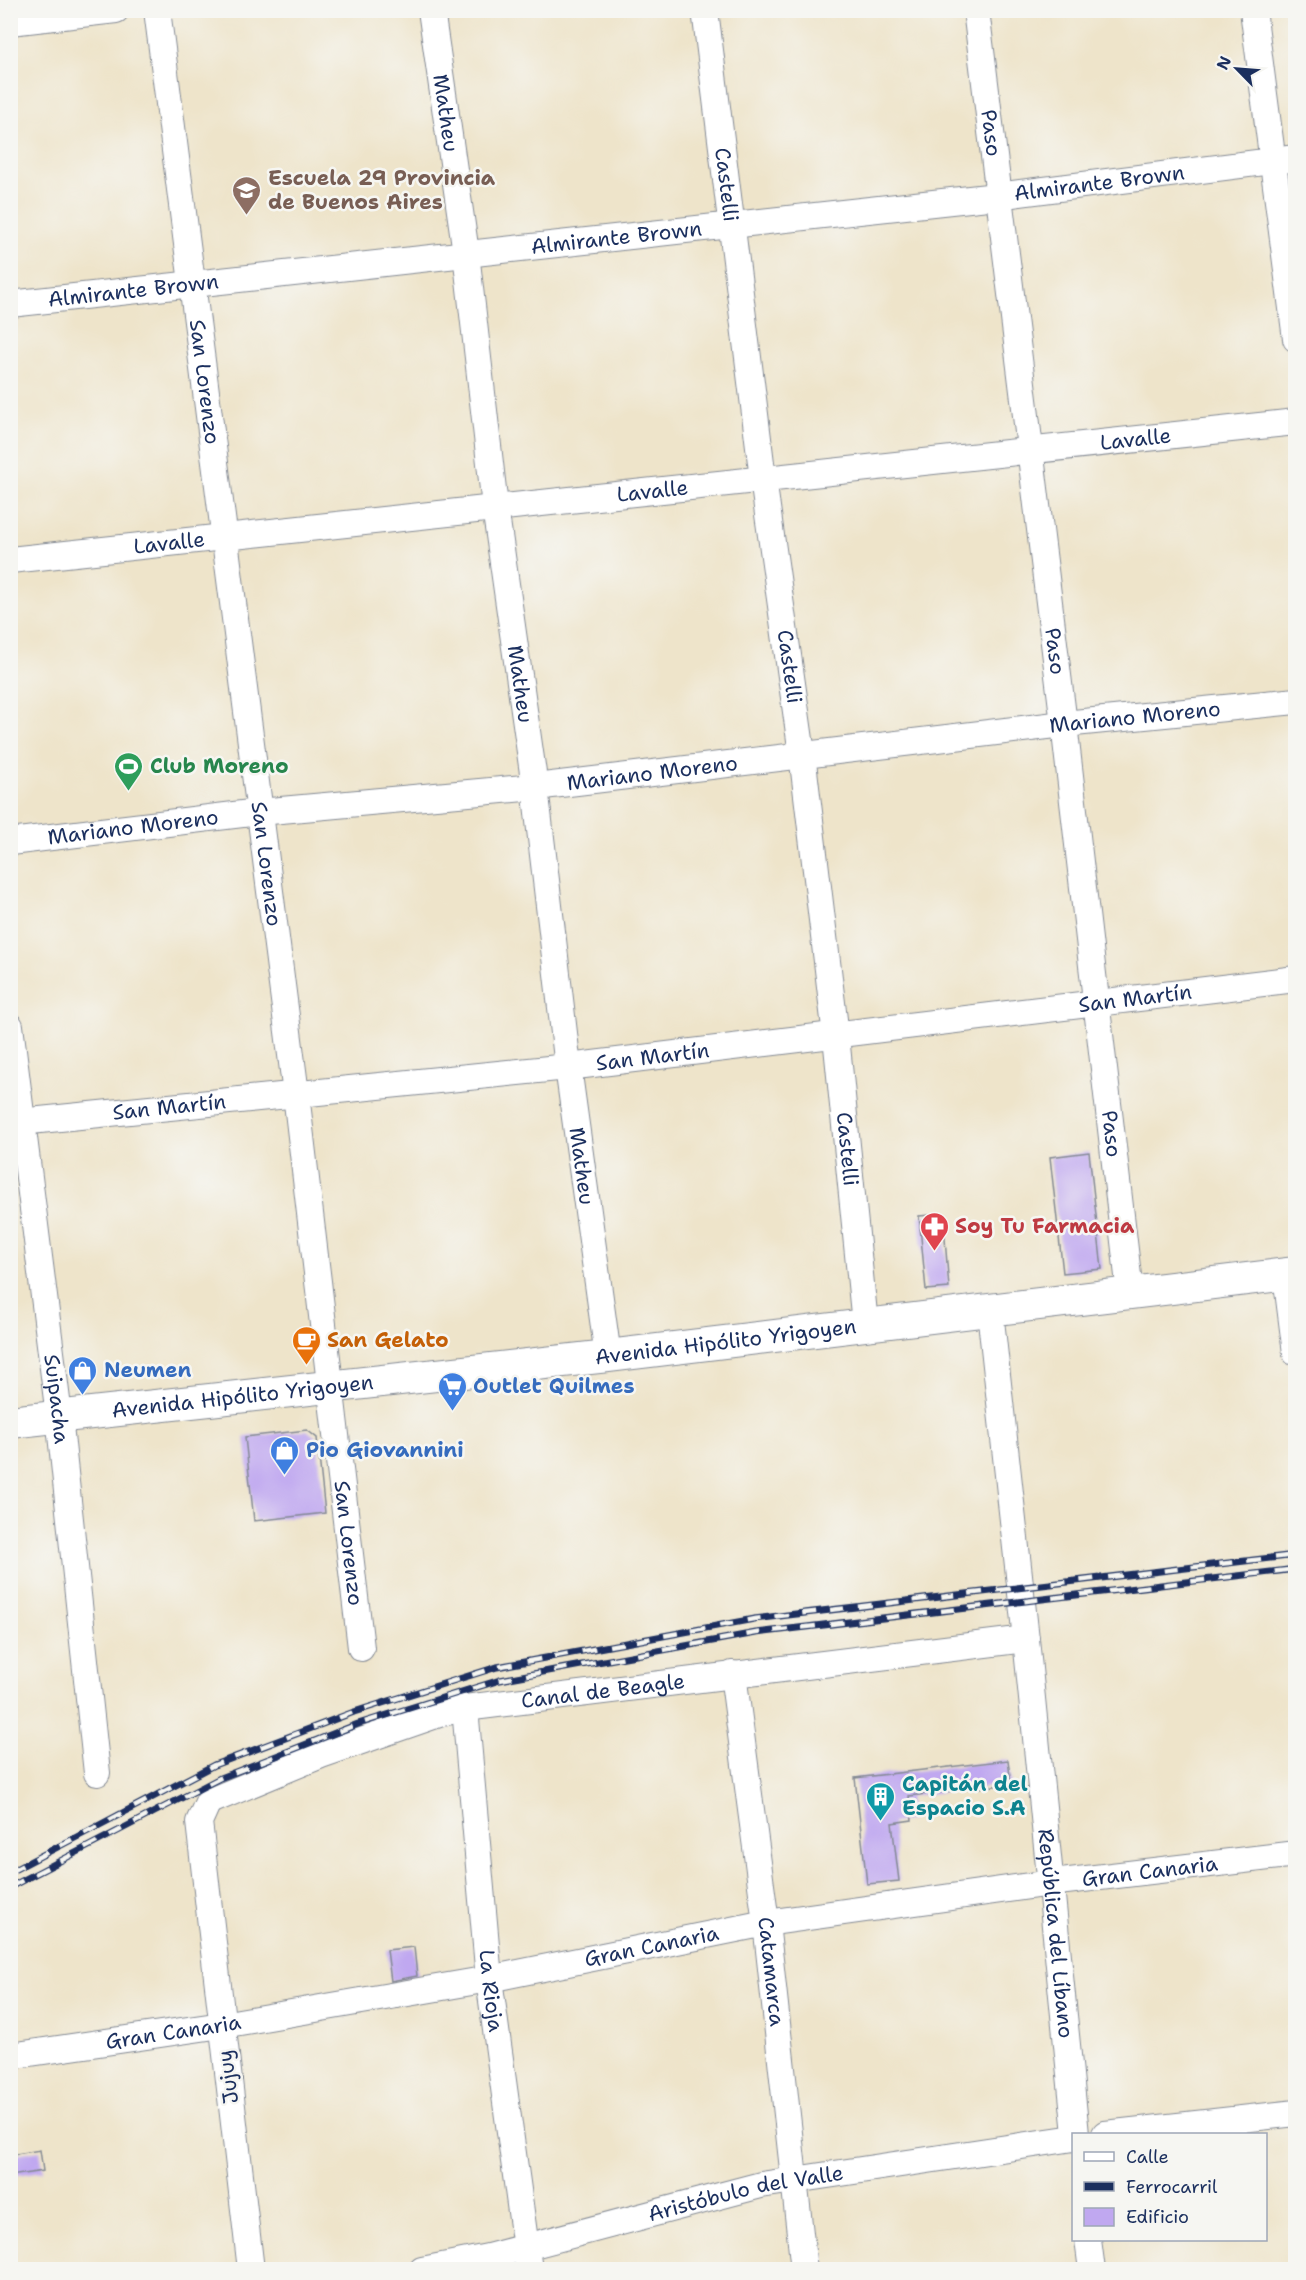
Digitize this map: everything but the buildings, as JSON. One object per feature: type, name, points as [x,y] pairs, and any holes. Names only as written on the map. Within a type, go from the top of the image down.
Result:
[{"type":"main road","name":"Avenida Hipólito Yrigoyen","points":[[10,1422],[609,1356],[1291,1274]]},
{"type":"street","points":[[10,22],[116,10]]},
{"type":"street","name":"San Lorenzo","points":[[157,10],[296,1094],[361,1648]]},
{"type":"street","name":"Matheu","points":[[431,10],[466,253],[495,507],[535,787],[568,1067],[609,1356]]},
{"type":"street","name":"Castelli","points":[[705,10],[763,479],[802,754],[836,1036],[865,1324]]},
{"type":"street","name":"Paso","points":[[976,10],[997,196],[1064,724],[1094,1002],[1130,1293]]},
{"type":"street","points":[[1253,10],[1284,159],[1296,339]]},
{"type":"street","name":"Almirante Brown","points":[[10,304],[192,286],[466,253],[997,196],[1284,159]]},
{"type":"street","name":"Lavalle","points":[[10,560],[1296,422]]},
{"type":"street","name":"Mariano Moreno","points":[[10,842],[259,812],[535,787],[1064,724],[1296,701]]},
{"type":"street","name":"San Martín","points":[[16,1122],[568,1067],[1296,979]]},
{"type":"street","name":"Suipacha","points":[[10,1026],[16,1122],[58,1416],[97,1773]]},
{"type":"street","points":[[1291,1274],[1296,1353]]},
{"type":"street","name":"República del Líbano","points":[[990,1311],[1026,1639],[1075,2133]]},
{"type":"street","name":"Canal de Beagle","points":[[201,1813],[215,1797],[321,1755],[442,1713],[465,1708],[1026,1639]]},
{"type":"street","name":"Catamarca","points":[[733,1674],[766,1923],[804,2270]]},
{"type":"street","name":"La Rioja","points":[[465,1708],[489,1979],[528,2258]]},
{"type":"street","name":"Jujuy","points":[[201,1813],[199,1822],[251,2270]]},
{"type":"street","name":"Gran Canaria","points":[[10,2056],[222,2025],[489,1979],[766,1923],[1051,1883],[1296,1854]]},
{"type":"street","points":[[1114,2133],[1296,2113]]},
{"type":"street","name":"Aristóbulo del Valle","points":[[422,2270],[528,2258],[761,2185],[1072,2136]]},
{"type":"street","points":[[1088,2241],[1092,2270]]},
{"type":"railway","points":[[10,1872],[214,1765],[354,1712],[497,1667],[754,1619],[1296,1555]]},
{"type":"railway","points":[[10,1887],[220,1778],[358,1724],[500,1680],[756,1633],[1296,1569]]},
{"type":"place","name":"Escuela 29 Provincia de Buenos Aires","points":[[247,216]]},
{"type":"place","name":"Club Moreno","points":[[129,792]]},
{"type":"place","name":"Soy Tu Farmacia","points":[[934,1252]]},
{"type":"place","name":"San Gelato","points":[[306,1366]]},
{"type":"place","name":"Neumen","points":[[83,1396]]},
{"type":"place","name":"Outlet Quilmes","points":[[452,1412]]},
{"type":"place","name":"Pio Giovannini","points":[[285,1476]]},
{"type":"place","name":"Capitán del Espacio S.A","points":[[881,1822]]}]
